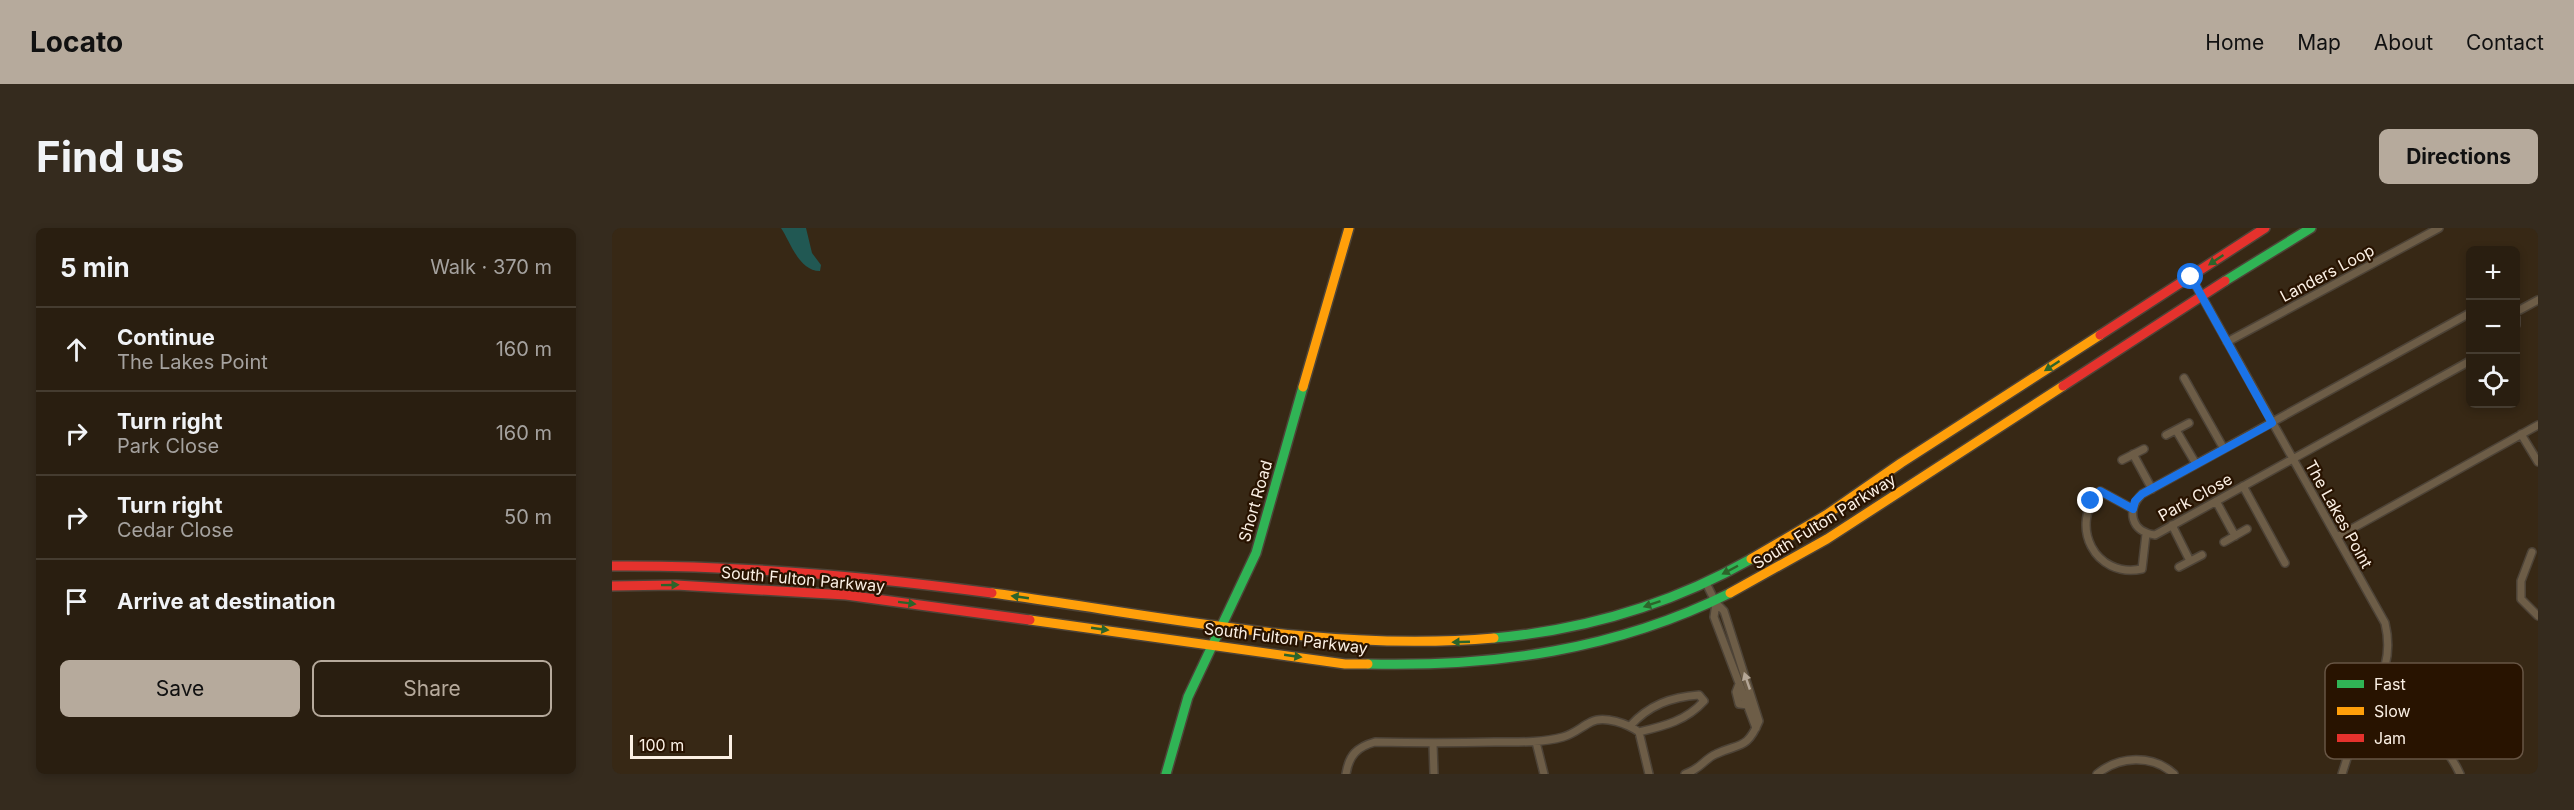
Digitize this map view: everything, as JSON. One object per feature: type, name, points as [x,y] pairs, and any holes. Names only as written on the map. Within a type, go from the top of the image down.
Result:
[{"type":"main road","name":"Short Road","points":[[1166,774],[1181,716],[1256,554],[1349,228]]},
{"type":"main road","name":"South Fulton Parkway","points":[[612,566],[732,566],[824,573],[1377,643],[1483,641],[1578,626],[1634,610],[1706,583],[1773,547],[2265,228]]},
{"type":"main road","name":"South Fulton Parkway","points":[[612,586],[676,585],[846,595],[1214,644],[1345,664],[1408,666],[1471,663],[1528,658],[1572,649],[1655,626],[1715,602],[1802,556],[2202,298],[2242,269],[2311,228]]},
{"type":"street","name":"Landers Loop","points":[[2227,342],[2439,228]]},
{"type":"street","name":"The Lakes Point","points":[[2191,277],[2385,623],[2390,645],[2386,663]]},
{"type":"street","points":[[2520,310],[2538,300]]},
{"type":"street","name":"Park Close","points":[[2466,315],[2152,489],[2135,501],[2131,515],[2135,526],[2146,534],[2155,535],[2466,363]]},
{"type":"street","points":[[2184,378],[2224,449]]},
{"type":"street","points":[[2166,435],[2189,423]]},
{"type":"street","points":[[2337,537],[2538,425]]},
{"type":"street","points":[[2176,430],[2196,464]]},
{"type":"street","points":[[2521,434],[2538,462]]},
{"type":"street","points":[[2122,460],[2144,449]]},
{"type":"street","points":[[2133,454],[2152,489]]},
{"type":"street","points":[[2243,486],[2285,563]]},
{"type":"street","points":[[2133,509],[2100,491],[2091,501],[2087,513],[2085,527],[2089,545],[2099,560],[2130,571],[2142,569],[2146,534]]},
{"type":"street","points":[[2216,501],[2235,536]]},
{"type":"street","points":[[2172,525],[2190,561]]},
{"type":"street","points":[[2223,542],[2247,530]]},
{"type":"street","points":[[2532,552],[2521,580],[2521,599],[2538,616]]},
{"type":"street","points":[[2179,567],[2202,555]]},
{"type":"street","points":[[1685,774],[1698,770],[1715,754],[1740,747],[1756,728],[1758,721],[1755,704],[1724,611],[1715,602],[1706,583]]},
{"type":"street","points":[[1715,602],[1714,617],[1739,684],[1737,698],[1739,704],[1755,704]]},
{"type":"street","points":[[1731,661],[1740,658]]},
{"type":"street","points":[[1630,726],[1655,705],[1678,697],[1699,696],[1704,701],[1694,712],[1668,725],[1639,732]]},
{"type":"street","points":[[1746,705],[1756,728]]},
{"type":"street","points":[[1346,774],[1351,756],[1364,745],[1375,742],[1433,744],[1536,742],[1563,737],[1579,731],[1593,721],[1604,720],[1630,726],[1639,732],[1649,774]]},
{"type":"street","points":[[1536,742],[1544,774]]},
{"type":"street","points":[[1433,744],[1434,774]]},
{"type":"street","points":[[2097,774],[2108,765],[2129,759],[2153,761],[2174,774]]},
{"type":"street","name":"The Lakes Point","points":[[2342,774],[2347,759]]},
{"type":"street","points":[[2450,759],[2460,774]]},
{"type":"water","points":[[781,228],[806,228],[812,253],[821,265],[820,271],[813,270],[801,261]]},
{"type":"traffic: fast","points":[[2225,281],[2311,228]]},
{"type":"traffic: fast","points":[[1166,774],[1188,697],[1256,553],[1303,387]]},
{"type":"traffic: fast","points":[[1494,638],[1561,629],[1627,612],[1690,589],[1751,559]]},
{"type":"traffic: fast","points":[[1368,664],[1462,662],[1554,651],[1643,629],[1687,613],[1730,593]]},
{"type":"traffic: slow","points":[[1303,387],[1349,228]]},
{"type":"traffic: slow","points":[[1751,559],[1826,515],[1901,463],[2100,335]]},
{"type":"traffic: slow","points":[[1730,593],[1827,539],[2063,386]]},
{"type":"traffic: slow","points":[[992,593],[1179,621],[1305,636],[1431,641],[1494,638]]},
{"type":"traffic: slow","points":[[1030,620],[1345,664],[1368,664]]},
{"type":"traffic: jam","points":[[2100,335],[2265,228]]},
{"type":"traffic: jam","points":[[2063,386],[2225,281]]},
{"type":"traffic: jam","points":[[612,566],[708,567],[802,573],[897,581],[992,593]]},
{"type":"traffic: jam","points":[[612,586],[676,585],[846,595],[1030,620]]},
{"type":"route","points":[[2091,501],[2100,491],[2133,509],[2135,501],[2142,494],[2272,423],[2191,277]]}]
